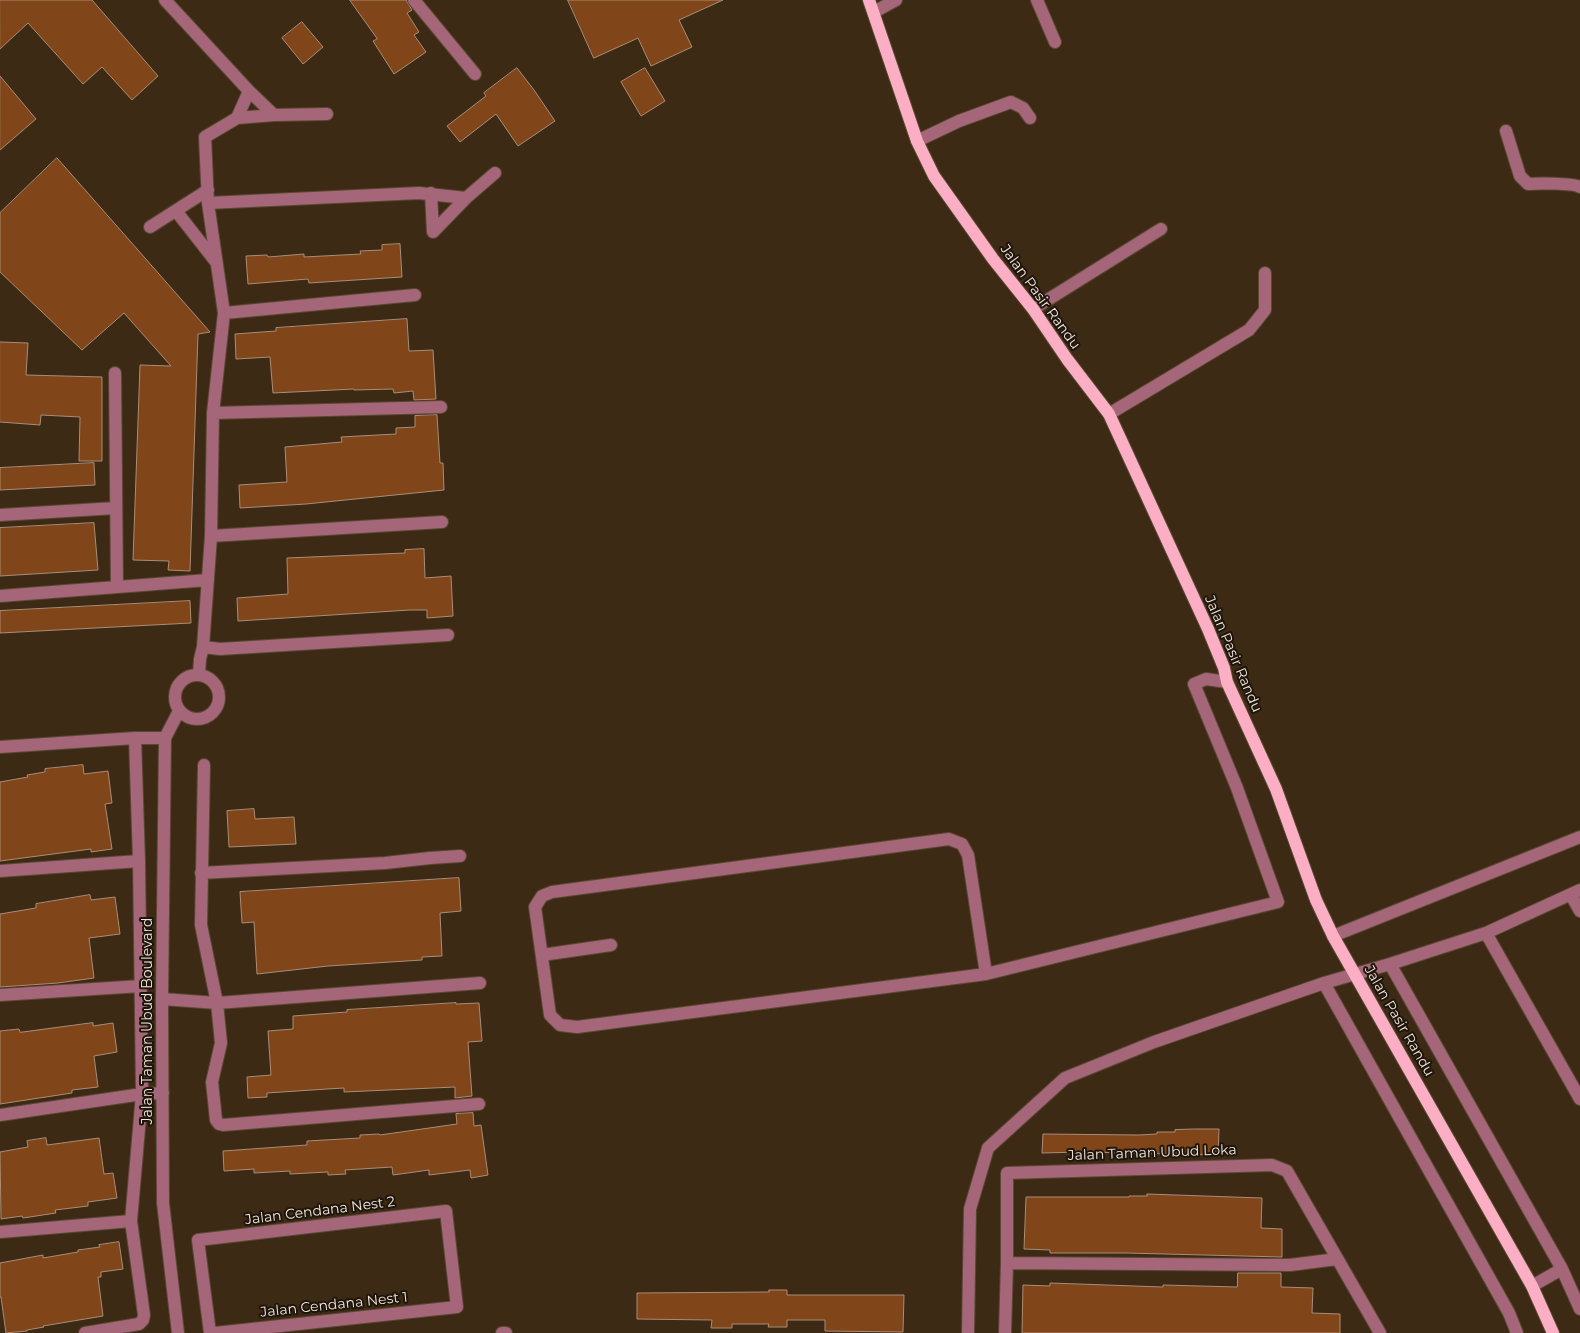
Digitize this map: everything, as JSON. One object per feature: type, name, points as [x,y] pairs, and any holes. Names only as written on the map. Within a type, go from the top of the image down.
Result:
[{"type":"main road","name":"Jalan Pasir Randu","points":[[871,6],[917,141],[934,176],[993,259],[1033,309],[1067,360],[1109,414],[1208,629],[1224,668],[1227,682],[1276,788],[1316,900],[1333,936],[1532,1286],[1553,1333]]},
{"type":"street","points":[[165,0],[248,91],[274,115]]},
{"type":"street","points":[[414,0],[475,74]]},
{"type":"street","points":[[871,6],[896,0]]},
{"type":"street","points":[[1037,0],[1055,42]]},
{"type":"street","points":[[237,118],[248,91]]},
{"type":"street","points":[[917,141],[960,120],[1011,102],[1023,108],[1030,118]]},
{"type":"street","points":[[199,674],[203,647],[211,536],[213,413],[224,312],[208,197],[205,137],[237,118],[327,114]]},
{"type":"street","points":[[1506,131],[1520,176],[1528,184],[1541,182],[1577,185],[1580,187]]},
{"type":"street","points":[[431,193],[433,232],[494,173]]},
{"type":"street","points":[[150,227],[176,210],[208,197],[431,193],[466,198]]},
{"type":"street","points":[[176,210],[217,263]]},
{"type":"street","points":[[1033,309],[1161,229]]},
{"type":"street","points":[[1109,414],[1249,330],[1265,310],[1265,273]]},
{"type":"street","points":[[224,312],[415,295]]},
{"type":"street","points":[[116,373],[117,587]]},
{"type":"street","points":[[213,413],[441,407]]},
{"type":"street","points":[[0,515],[116,508]]},
{"type":"street","points":[[211,536],[442,522]]},
{"type":"street","points":[[0,596],[208,580]]},
{"type":"street","points":[[203,647],[220,649],[448,635]]},
{"type":"street","points":[[199,674],[213,680],[220,694],[217,708],[212,714],[198,719],[191,718],[179,710],[174,697],[179,683],[185,678],[199,674]]},
{"type":"street","points":[[986,974],[968,855],[962,844],[949,839],[552,892],[542,896],[535,907],[550,1015],[560,1026],[577,1027],[986,974],[1278,902],[1237,788],[1194,684],[1206,679],[1227,682]]},
{"type":"street","name":"Jalan Taman Ubud Boulevard","points":[[178,1333],[163,1203],[162,999],[166,738],[179,710]]},
{"type":"street","points":[[0,747],[135,738],[166,738]]},
{"type":"street","points":[[84,1333],[139,1324],[143,1320],[144,1315],[131,1221],[142,1094],[139,861],[135,738]]},
{"type":"street","points":[[204,765],[202,925],[217,1003],[221,1043],[212,1082],[218,1124],[479,1104]]},
{"type":"street","points":[[1333,936],[1580,837]]},
{"type":"street","points":[[202,873],[385,863],[460,856]]},
{"type":"street","points":[[0,871],[139,861]]},
{"type":"street","points":[[968,1333],[970,1209],[988,1148],[1066,1078],[1154,1042],[1324,983],[1486,933],[1575,892],[1580,911]]},
{"type":"street","points":[[1486,933],[1580,1099]]},
{"type":"street","points":[[542,955],[611,945]]},
{"type":"street","points":[[1390,964],[1562,1270],[1580,1308]]},
{"type":"street","points":[[162,999],[217,1003],[480,983]]},
{"type":"street","points":[[1324,983],[1504,1304],[1517,1333]]},
{"type":"street","points":[[0,995],[141,986]]},
{"type":"street","points":[[0,1115],[142,1094],[163,1093]]},
{"type":"street","name":"Jalan Taman Ubud Loka","points":[[1004,1333],[1007,1263],[1007,1172],[1272,1165],[1287,1171],[1380,1333]]},
{"type":"street","name":"Jalan Cendana Nest 2","points":[[210,1333],[198,1240],[446,1211],[457,1307]]},
{"type":"street","points":[[0,1232],[131,1221]]},
{"type":"street","points":[[1007,1263],[1290,1265],[1337,1258]]},
{"type":"street","points":[[1532,1286],[1562,1270]]},
{"type":"street","name":"Jalan Cendana Nest 1","points":[[215,1333],[457,1307]]},
{"type":"building","points":[[0,0],[92,0],[158,76],[132,100],[102,67],[83,84],[28,23],[0,49]]},
{"type":"building","points":[[350,0],[406,0],[412,10],[407,13],[419,32],[414,35],[426,52],[394,74],[373,41],[377,39]]},
{"type":"building","points":[[568,0],[723,0],[679,20],[692,47],[651,66],[638,38],[594,58]]},
{"type":"building","points":[[302,22],[323,47],[303,64],[282,38]]},
{"type":"building","points":[[517,68],[555,121],[518,146],[496,114],[460,142],[447,126],[486,96],[484,93]]},
{"type":"building","points":[[645,68],[665,101],[641,116],[621,82]]},
{"type":"building","points":[[0,76],[36,119],[0,150]]},
{"type":"building","points":[[57,158],[210,332],[198,334],[190,571],[168,570],[169,561],[133,560],[140,365],[171,366],[124,313],[82,350],[0,272],[0,213]]},
{"type":"building","points":[[400,244],[402,277],[309,283],[308,279],[248,284],[246,256],[267,255],[268,257],[304,254],[304,257],[361,254],[360,251],[382,250],[382,245]]},
{"type":"building","points":[[407,319],[409,351],[433,350],[436,399],[414,400],[413,391],[394,393],[393,389],[273,393],[270,357],[236,359],[235,334],[276,331],[276,328]]},
{"type":"building","points":[[0,342],[28,343],[26,375],[102,377],[102,461],[79,461],[80,417],[41,415],[40,425],[0,422]]},
{"type":"building","points":[[437,415],[440,463],[443,463],[444,490],[306,504],[240,508],[239,485],[287,482],[285,447],[342,442],[341,437],[396,434],[396,428],[415,427],[415,416]]},
{"type":"building","points":[[94,463],[95,485],[0,490],[0,468]]},
{"type":"building","points":[[94,523],[98,570],[0,576],[0,528]]},
{"type":"building","points":[[424,549],[425,578],[451,576],[453,616],[427,618],[427,610],[410,610],[238,621],[237,598],[288,594],[287,558],[405,553],[405,550]]},
{"type":"building","points":[[190,601],[191,623],[0,633],[0,611]]},
{"type":"building","points":[[83,765],[84,774],[108,771],[112,803],[105,804],[112,849],[91,852],[91,849],[0,861],[0,782],[28,777],[27,775],[45,772],[45,769]]},
{"type":"building","points":[[254,809],[255,819],[294,817],[296,844],[229,847],[227,811]]},
{"type":"building","points":[[459,878],[461,911],[440,913],[442,956],[422,957],[422,960],[328,966],[257,974],[254,922],[242,923],[240,892]]},
{"type":"building","points":[[90,895],[91,900],[115,897],[120,934],[89,938],[94,978],[58,983],[0,987],[0,914],[36,908],[36,904]]},
{"type":"building","points":[[479,1003],[482,1041],[468,1042],[472,1096],[455,1098],[455,1087],[344,1092],[344,1088],[267,1093],[267,1097],[248,1098],[247,1077],[271,1075],[268,1031],[293,1029],[293,1016],[347,1012],[347,1010]]},
{"type":"building","points":[[93,1023],[93,1026],[113,1023],[117,1052],[94,1056],[98,1087],[0,1104],[0,1031],[19,1029],[20,1032]]},
{"type":"building","points":[[473,1113],[474,1126],[481,1125],[488,1175],[471,1178],[470,1170],[429,1175],[429,1170],[393,1175],[392,1167],[345,1170],[346,1174],[328,1175],[328,1172],[290,1174],[290,1171],[254,1173],[254,1169],[224,1171],[223,1151],[307,1145],[307,1141],[360,1138],[360,1135],[380,1135],[457,1124],[456,1114]]},
{"type":"building","points":[[1194,1129],[1219,1129],[1218,1155],[1042,1153],[1043,1134],[1139,1135]]},
{"type":"building","points":[[46,1138],[47,1145],[99,1138],[104,1174],[113,1173],[117,1198],[88,1202],[88,1206],[55,1210],[56,1213],[1,1219],[0,1152],[28,1147],[27,1141]]},
{"type":"building","points":[[1147,1194],[1262,1198],[1261,1228],[1282,1229],[1282,1257],[1050,1253],[1050,1250],[1024,1249],[1026,1197],[1129,1197],[1147,1196]]},
{"type":"building","points":[[119,1242],[123,1269],[101,1272],[101,1277],[98,1277],[103,1316],[43,1326],[27,1331],[6,1333],[0,1297],[0,1263],[43,1255],[43,1258],[78,1252],[78,1250]]},
{"type":"building","points":[[1238,1273],[1281,1273],[1281,1287],[1313,1288],[1312,1313],[1340,1314],[1340,1333],[1022,1333],[1023,1285],[1050,1286],[1050,1283],[1163,1287],[1163,1285],[1237,1287]]},
{"type":"building","points":[[769,1290],[787,1290],[787,1295],[904,1295],[903,1332],[825,1331],[825,1320],[787,1320],[787,1327],[768,1327],[769,1324],[732,1324],[732,1328],[711,1328],[712,1320],[637,1319],[637,1293],[769,1292]]}]
